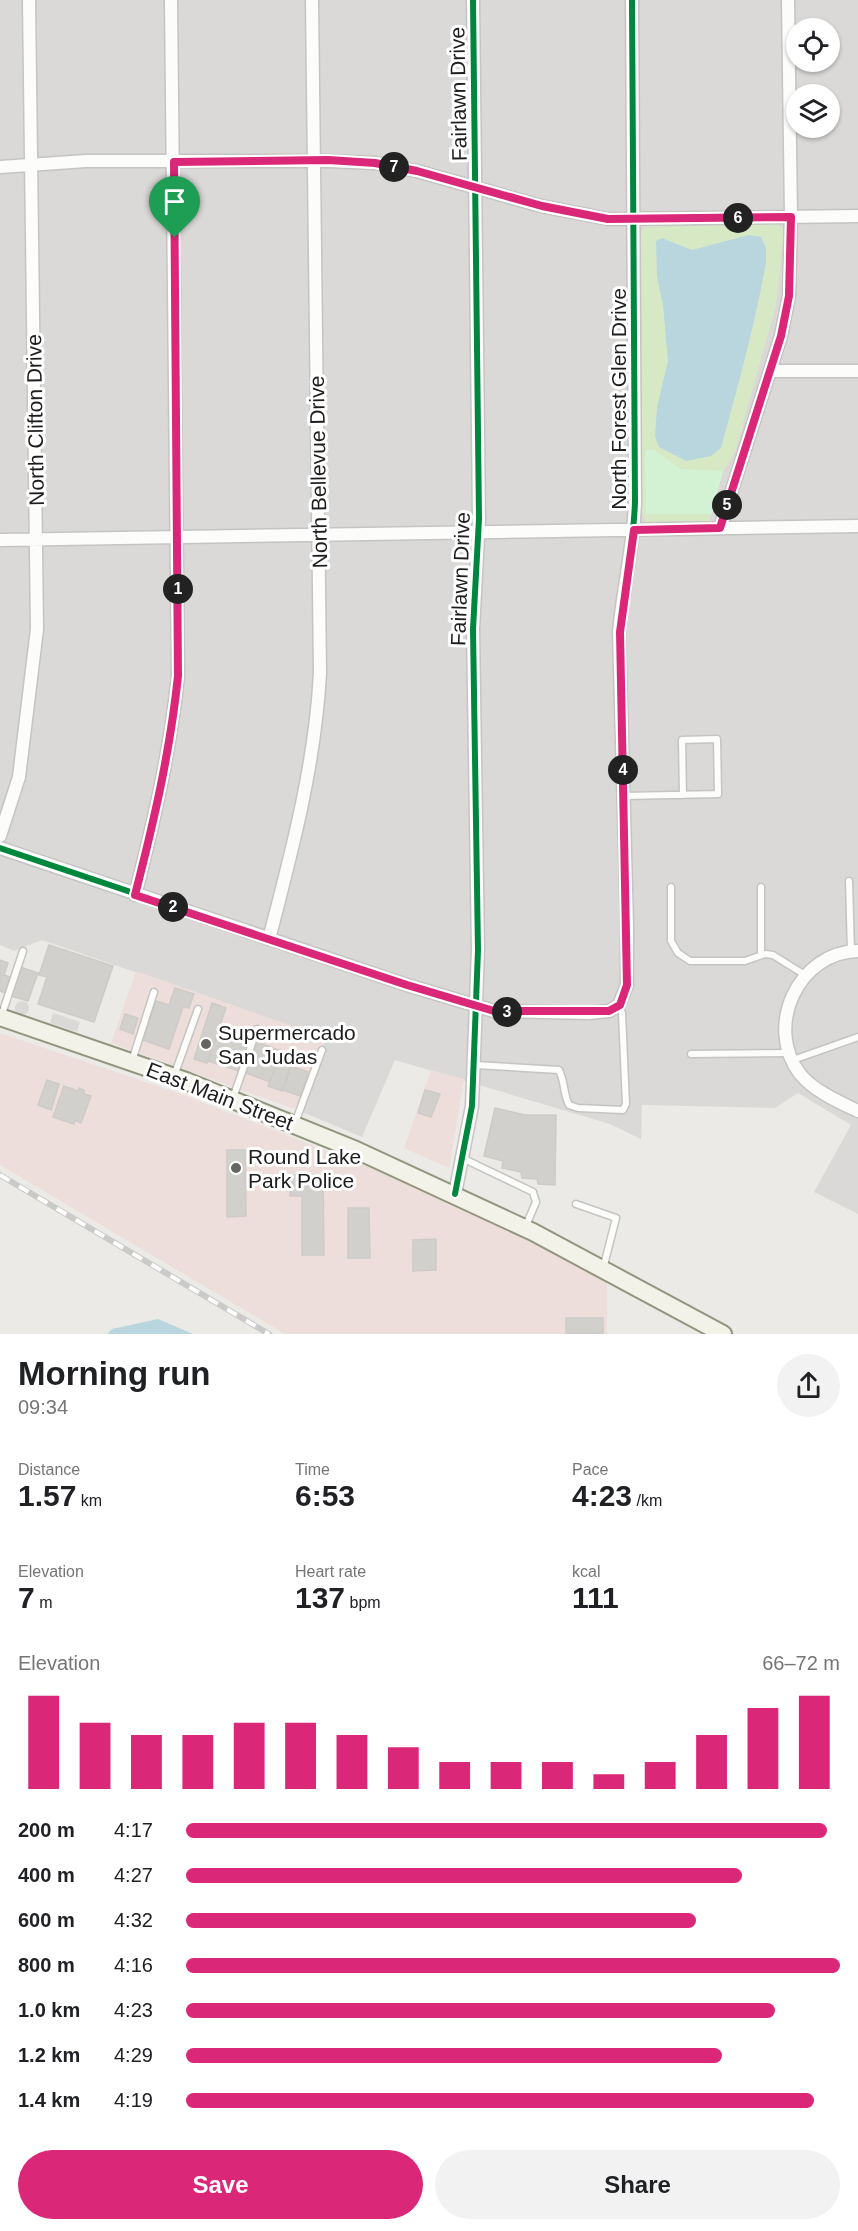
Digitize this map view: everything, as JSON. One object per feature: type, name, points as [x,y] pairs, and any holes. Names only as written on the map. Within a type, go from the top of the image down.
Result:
[{"type":"main road","name":"East Main Street","points":[[0,1018],[174,1077],[295,1124],[455,1194],[525,1228],[723,1334]]},
{"type":"street","name":"North Clifton Drive","points":[[0,836],[19,777],[28,722],[37,629],[29,0]]},
{"type":"street","points":[[135,895],[163,786],[172,737],[178,676],[171,0]]},
{"type":"street","name":"North Bellevue Drive","points":[[269,939],[299,826],[317,726],[320,673],[312,0]]},
{"type":"street","name":"Fairlawn Drive","points":[[455,1194],[472,1106],[477,1006],[473,629],[478,532],[473,0]]},
{"type":"street","name":"North Forest Glen Drive","points":[[620,1005],[627,985],[620,632],[634,530],[632,0]]},
{"type":"street","points":[[720,528],[770,371],[789,296],[791,217],[788,0]]},
{"type":"street","points":[[0,167],[86,161],[375,163],[552,208],[608,219],[858,216]]},
{"type":"street","points":[[770,371],[858,370]]},
{"type":"street","points":[[0,540],[858,526]]},
{"type":"street","points":[[0,848],[135,895],[494,1011],[609,1011],[620,1005]]},
{"type":"street","points":[[854,951],[834,956],[805,975],[791,999],[787,1016],[791,1057],[808,1082],[858,1111]]},
{"type":"lane","points":[[624,796],[683,795],[718,794],[717,739],[682,740],[683,795]]},
{"type":"lane","points":[[849,881],[854,951]]},
{"type":"lane","points":[[671,887],[671,941],[678,953],[690,961],[745,961],[761,955],[773,955],[805,975]]},
{"type":"lane","points":[[760,887],[761,955]]},
{"type":"lane","points":[[0,1018],[23,951]]},
{"type":"lane","points":[[131,1062],[154,992]]},
{"type":"lane","points":[[475,1065],[559,1070],[564,1080],[564,1095],[569,1105],[578,1108],[623,1110],[626,1104],[620,1005]]},
{"type":"lane","points":[[174,1077],[198,1009]]},
{"type":"lane","points":[[233,1099],[257,1029]]},
{"type":"lane","points":[[691,1054],[791,1057],[858,1037]]},
{"type":"lane","points":[[295,1124],[322,1050]]},
{"type":"lane","points":[[462,1158],[532,1192],[536,1202],[525,1228]]},
{"type":"lane","points":[[576,1204],[616,1218],[603,1270]]},
{"type":"shaded area","points":[[0,0],[858,0],[858,1214],[814,1192],[851,1125],[798,1093],[775,1108],[642,1105],[641,1139],[610,1124],[395,1060],[362,1137],[300,1111],[326,1038],[42,940],[14,951],[0,945]]},
{"type":"shaded area","points":[[136,971],[326,1038],[300,1111],[111,1043]]},
{"type":"shaded area","points":[[22,1001],[27,1003],[29,1008],[27,1013],[22,1015],[17,1013],[15,1008],[17,1003]]},
{"type":"shaded area","points":[[53,1013],[80,1022],[77,1032],[50,1023]]},
{"type":"shaded area","points":[[0,1033],[181,1094],[389,1175],[607,1276],[607,1334],[285,1334],[0,1165]]},
{"type":"shaded area","points":[[431,1070],[464,1079],[449,1168],[404,1148]]},
{"type":"green space","points":[[778,224],[784,230],[776,305],[735,452],[723,471],[709,521],[646,522],[642,513],[641,231],[645,227]]},
{"type":"green space","points":[[645,450],[654,450],[681,469],[723,471],[712,514],[646,514]]},
{"type":"water","points":[[749,235],[761,237],[766,248],[766,262],[740,379],[721,448],[711,456],[686,461],[659,447],[655,436],[657,407],[668,361],[663,305],[657,277],[656,241],[662,238],[692,250]]},
{"type":"water","points":[[158,1319],[193,1334],[107,1334],[112,1329]]},
{"type":"building","points":[[49,945],[113,966],[94,1022],[38,1004],[47,977],[39,975]]},
{"type":"building","points":[[0,960],[8,963],[4,975],[10,977],[5,993],[0,991]]},
{"type":"building","points":[[20,967],[38,973],[28,1001],[11,996]]},
{"type":"building","points":[[175,988],[194,994],[189,1008],[183,1007],[169,1049],[143,1040],[156,1001],[169,1005]]},
{"type":"building","name":"Supermercado San Judas","points":[[212,1003],[226,1008],[207,1063],[194,1059]]},
{"type":"building","points":[[125,1014],[138,1018],[133,1034],[120,1029]]},
{"type":"building","points":[[219,1029],[250,1040],[239,1071],[208,1061]]},
{"type":"building","points":[[257,1042],[281,1051],[270,1082],[246,1073]]},
{"type":"building","points":[[278,1059],[291,1064],[282,1091],[268,1086]]},
{"type":"building","points":[[291,1066],[308,1072],[300,1096],[283,1090]]},
{"type":"building","points":[[47,1080],[59,1084],[51,1110],[38,1105]]},
{"type":"building","points":[[64,1086],[78,1091],[79,1088],[84,1090],[84,1094],[91,1096],[81,1123],[75,1120],[74,1124],[53,1117]]},
{"type":"building","points":[[425,1090],[440,1094],[431,1117],[418,1113]]},
{"type":"building","points":[[495,1108],[525,1115],[556,1115],[555,1185],[538,1184],[537,1179],[522,1178],[521,1172],[502,1168],[503,1161],[484,1156]]},
{"type":"building","points":[[227,1150],[245,1150],[246,1216],[227,1217]]},
{"type":"building","points":[[290,1175],[323,1175],[324,1255],[302,1255],[302,1196],[290,1196]]},
{"type":"building","points":[[348,1208],[369,1208],[370,1258],[348,1258]]},
{"type":"building","points":[[436,1239],[436,1270],[413,1271],[413,1240]]},
{"type":"building","points":[[566,1318],[603,1318],[603,1334],[566,1334]]},
{"type":"railway","points":[[0,1175],[269,1334]]},
{"type":"cycle path","points":[[455,1194],[472,1106],[478,950],[473,629],[479,519],[473,0]]},
{"type":"cycle path","points":[[0,848],[407,985],[494,1011],[589,1013],[609,1011],[619,1005],[627,985],[619,632],[633,534],[635,501],[632,0]]},
{"type":"place","name":"Supermercado San Judas","points":[[206,1044]]},
{"type":"place","name":"Round Lake Park Police","points":[[236,1168]]},
{"type":"route","points":[[328,160],[375,163],[417,171],[542,206],[608,219],[791,217],[789,296],[781,336],[720,528],[634,530],[622,602],[620,632],[627,985],[620,1005],[609,1011],[589,1012],[494,1011],[407,985],[135,895],[163,786],[172,737],[178,676],[175,238],[174,162],[328,160]]}]
